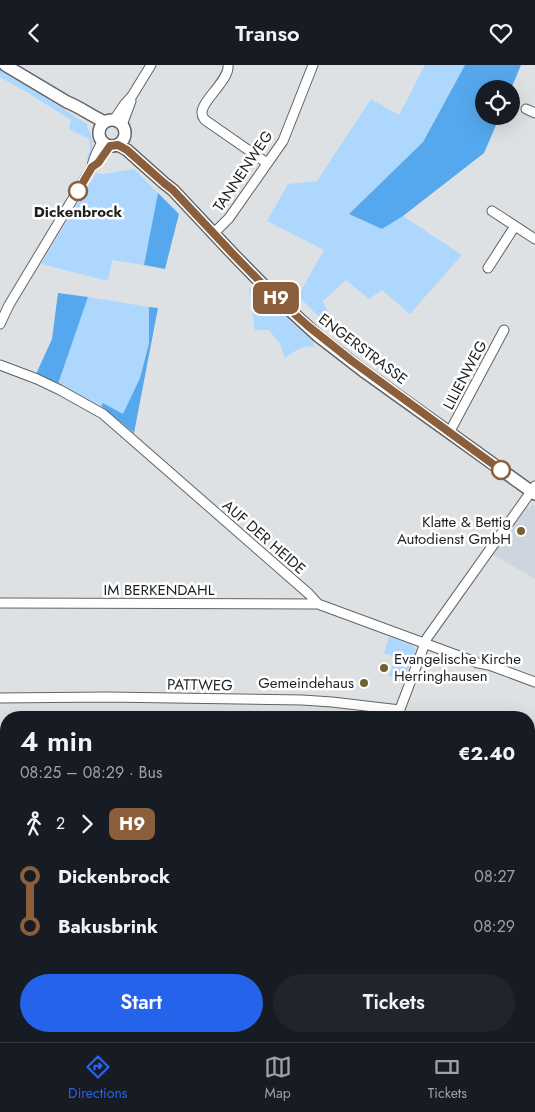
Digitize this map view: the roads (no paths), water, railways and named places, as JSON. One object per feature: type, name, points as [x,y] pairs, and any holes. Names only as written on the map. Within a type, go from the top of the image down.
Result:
[{"type":"main road","name":"ENGERSTRASSE","points":[[5,65],[96,118],[127,150],[169,186],[270,292],[311,329],[336,350],[449,433],[534,491]]},
{"type":"street","points":[[0,324],[21,285],[92,167],[96,152],[112,133],[124,105],[132,96],[151,65]]},
{"type":"street","points":[[228,65],[227,73],[203,109],[203,117],[267,163]]},
{"type":"street","name":"TANNENWEG","points":[[214,233],[229,218],[283,141],[313,65]]},
{"type":"street","points":[[526,109],[535,113]]},
{"type":"street","points":[[492,211],[535,239]]},
{"type":"street","points":[[488,268],[515,226]]},
{"type":"street","name":"LILIENWEG","points":[[449,433],[504,329]]},
{"type":"street","name":"AUF DER HEIDE","points":[[0,365],[52,386],[103,414],[309,594],[318,604],[424,644],[535,681]]},
{"type":"street","points":[[399,711],[427,638],[534,491]]},
{"type":"street","name":"IM BERKENDAHL","points":[[0,603],[318,604]]},
{"type":"street","name":"PATTWEG","points":[[0,698],[107,697],[302,700],[341,703],[382,711]]},
{"type":"place","name":"Dickenbrock","points":[[78,191]]},
{"type":"place","name":"Klatte & Bettig Autodienst GmbH","points":[[521,531]]},
{"type":"place","name":"Evangelische Kirche Herringhausen","points":[[384,668]]},
{"type":"place","name":"Gemeindehaus","points":[[364,683]]}]
